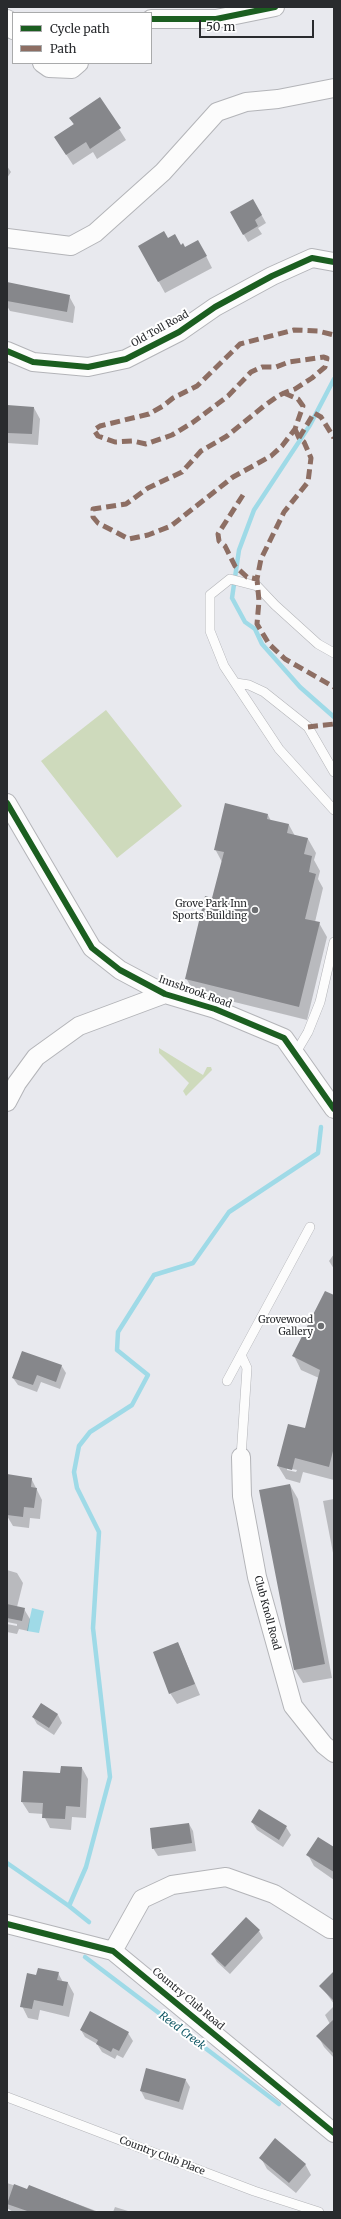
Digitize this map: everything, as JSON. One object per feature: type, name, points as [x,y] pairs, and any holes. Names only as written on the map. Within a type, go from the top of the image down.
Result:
[{"type":"street","points":[[152,19],[216,20],[275,7]]},
{"type":"street","points":[[7,19],[12,28]]},
{"type":"street","points":[[43,64],[49,68],[72,69],[78,64]]},
{"type":"street","points":[[7,238],[71,246],[95,233],[163,172],[217,112],[246,102],[278,99],[334,88]]},
{"type":"street","name":"Old Toll Road","points":[[7,351],[33,362],[88,366],[126,359],[179,332],[215,307],[272,276],[312,258],[334,262]]},
{"type":"street","name":"Innsbrook Road","points":[[7,803],[92,948],[120,970],[165,994],[215,1009],[284,1038],[334,1109]]},
{"type":"street","points":[[7,1102],[17,1083],[36,1057],[79,1026],[165,994]]},
{"type":"street","name":"Club Knoll Road","points":[[240,1457],[242,1496],[257,1577],[293,1706],[324,1745],[334,1753]]},
{"type":"street","points":[[113,1951],[142,1899],[172,1886],[226,1877],[274,1894],[330,1929],[334,1929]]},
{"type":"street","name":"Country Club Road","points":[[7,1924],[113,1951],[334,2133]]},
{"type":"lane","points":[[334,653],[318,644],[275,605],[257,586],[243,581],[230,579],[210,595],[210,631],[224,666],[279,749],[334,810]]},
{"type":"lane","points":[[236,683],[249,685],[264,692],[308,726],[334,772]]},
{"type":"lane","points":[[295,1054],[308,1032],[320,1002],[334,942]]},
{"type":"lane","points":[[227,1382],[310,1227]]},
{"type":"lane","points":[[240,1457],[247,1368],[241,1354]]},
{"type":"lane","name":"Country Club Place","points":[[7,2097],[254,2191],[319,2212]]},
{"type":"green space","points":[[106,710],[182,806],[117,858],[41,761]]},
{"type":"green space","points":[[159,1048],[203,1075],[207,1067],[211,1067],[212,1070],[186,1096],[183,1091],[189,1083],[159,1053]]},
{"type":"water","points":[[32,1608],[44,1611],[39,1633],[27,1631]]},
{"type":"building","points":[[100,97],[121,128],[90,149],[86,142],[66,155],[54,137],[74,124],[69,118]]},
{"type":"building","points":[[253,199],[262,215],[255,220],[258,226],[243,235],[230,212]]},
{"type":"building","points":[[164,231],[168,238],[175,234],[181,245],[183,243],[185,247],[198,240],[207,256],[158,282],[138,246]]},
{"type":"building","points":[[7,282],[70,295],[67,312],[7,301]]},
{"type":"building","points":[[7,405],[34,407],[32,434],[7,433]]},
{"type":"building","name":"Grove Park Inn Sports Building","points":[[225,803],[268,814],[267,819],[289,824],[287,833],[308,838],[304,854],[312,856],[309,872],[316,874],[305,919],[320,922],[299,1007],[185,979],[205,896],[212,898],[224,852],[214,850]]},
{"type":"building","points":[[325,1291],[334,1295],[334,1447],[329,1467],[295,1458],[292,1470],[277,1466],[288,1424],[305,1428],[320,1370],[292,1356]]},
{"type":"building","points":[[22,1351],[62,1365],[56,1382],[37,1375],[33,1385],[12,1378]]},
{"type":"building","points":[[7,1474],[32,1478],[31,1487],[37,1488],[34,1508],[24,1507],[23,1517],[7,1515]]},
{"type":"building","points":[[290,1484],[325,1664],[294,1670],[259,1490]]},
{"type":"building","points":[[7,1604],[25,1608],[22,1621],[7,1618]]},
{"type":"building","points":[[178,1642],[195,1684],[169,1694],[153,1652]]},
{"type":"building","points":[[41,1703],[58,1714],[49,1728],[32,1717]]},
{"type":"building","points":[[61,1766],[82,1767],[80,1807],[66,1806],[65,1819],[42,1818],[43,1803],[21,1802],[23,1771],[60,1773]]},
{"type":"building","points":[[259,1809],[287,1826],[279,1840],[251,1822]]},
{"type":"building","points":[[189,1823],[192,1843],[152,1849],[150,1828]]},
{"type":"building","points":[[318,1837],[334,1847],[334,1872],[306,1855]]},
{"type":"building","points":[[246,1917],[260,1930],[225,1967],[211,1954]]},
{"type":"building","points":[[38,1968],[59,1972],[57,1980],[68,1982],[63,2006],[34,2000],[32,2009],[20,2007],[27,1973],[36,1975]]},
{"type":"building","points":[[334,1971],[334,2001],[319,1986]]},
{"type":"building","points":[[90,2011],[129,2032],[119,2051],[113,2048],[111,2052],[96,2044],[98,2040],[80,2030]]},
{"type":"building","points":[[334,2019],[334,2054],[316,2036]]},
{"type":"building","points":[[146,2068],[186,2079],[179,2102],[140,2091]]},
{"type":"building","points":[[275,2138],[306,2164],[289,2183],[259,2158]]},
{"type":"building","points":[[14,2184],[27,2189],[29,2185],[97,2212],[30,2212],[7,2204]]},
{"type":"waterway","points":[[334,379],[310,425],[254,510],[239,550],[232,598],[245,622],[255,629],[262,644],[300,687],[334,717]]},
{"type":"waterway","points":[[69,1906],[86,1867],[110,1777],[93,1628],[99,1532],[77,1488],[74,1472],[79,1446],[90,1432],[132,1405],[148,1375],[117,1350],[118,1332],[154,1275],[193,1263],[229,1212],[318,1153],[321,1127]]},
{"type":"waterway","name":"Reed Creek","points":[[7,1863],[69,1906],[89,1922]]},
{"type":"waterway","name":"Reed Creek","points":[[85,1957],[279,2104]]},
{"type":"marked path","points":[[284,393],[298,399],[303,406],[295,429],[282,446],[271,456],[233,477],[171,526],[148,535],[129,539],[98,523],[93,517],[93,509],[126,504],[148,488],[182,472],[201,451],[227,436],[278,396],[284,393],[295,389],[312,378],[325,367],[327,358],[324,357],[289,362],[276,367],[262,367],[251,372],[228,396],[192,423],[172,435],[146,444],[133,441],[115,442],[98,436],[94,430],[100,426],[149,414],[173,398],[197,386],[240,344],[294,330],[318,331],[334,335]]},
{"type":"marked path","points":[[299,438],[314,413],[321,417],[334,438]]},
{"type":"marked path","points":[[295,429],[299,438],[304,442],[311,458],[308,482],[284,512],[261,559],[257,579],[259,601],[257,624],[269,644],[285,659],[334,687]]},
{"type":"marked path","points":[[243,495],[218,534],[219,541],[225,546],[235,566],[247,577],[257,579]]},
{"type":"marked path","points":[[308,727],[334,724]]},
{"type":"cycle path","points":[[152,19],[216,19],[275,7]]},
{"type":"cycle path","points":[[7,351],[33,362],[88,367],[126,359],[179,332],[215,307],[272,276],[312,258],[334,262]]},
{"type":"cycle path","points":[[7,803],[92,948],[120,970],[165,994],[215,1009],[284,1038],[334,1109]]},
{"type":"cycle path","points":[[7,1924],[113,1951],[334,2133]]},
{"type":"place","name":"Grove Park Inn Sports Building","points":[[255,910]]},
{"type":"place","name":"Grovewood Gallery","points":[[321,1326]]}]
